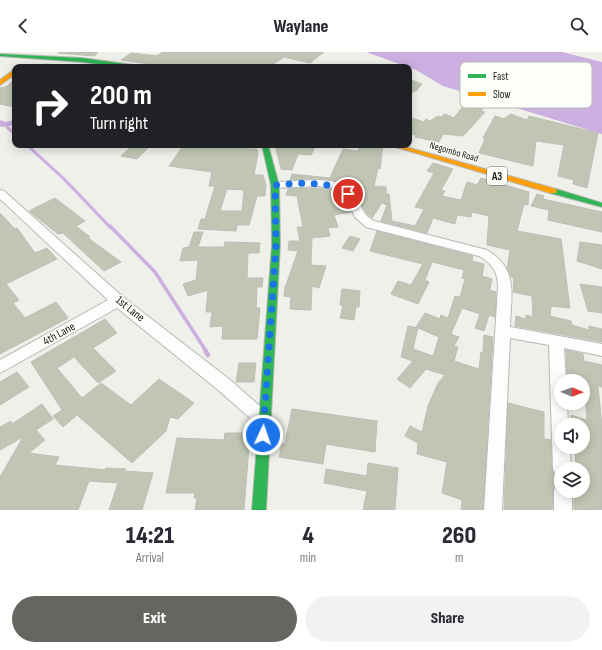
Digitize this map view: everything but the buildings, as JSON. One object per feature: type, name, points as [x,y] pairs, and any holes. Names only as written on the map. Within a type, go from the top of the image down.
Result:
[{"type":"main road","points":[[0,55],[82,64]]},
{"type":"main road","points":[[0,58],[101,62],[114,64]]},
{"type":"main road","points":[[25,64],[31,59]]},
{"type":"main road","points":[[0,83],[12,73]]},
{"type":"main road","name":"Negombo Road","points":[[412,146],[602,199]]},
{"type":"main road","points":[[259,510],[276,245],[275,185],[266,148]]},
{"type":"main road","name":"Negombo Road","points":[[402,148],[602,206]]},
{"type":"street","points":[[275,185],[304,183],[340,186],[351,198],[362,219],[370,224],[484,253],[497,261],[505,275],[504,331],[493,510]]},
{"type":"street","name":"1st Lane","points":[[0,192],[118,300],[223,384],[264,420]]},
{"type":"street","name":"4th Lane","points":[[0,367],[118,300]]},
{"type":"street","points":[[504,331],[602,350]]},
{"type":"street","points":[[556,342],[562,462]]},
{"type":"street","points":[[563,498],[563,510]]},
{"type":"shaded area","points":[[366,52],[562,52],[602,62],[602,134],[516,108],[592,108],[592,62],[460,62],[460,91],[443,86],[412,69],[412,64],[399,64]]},
{"type":"waterway","points":[[0,122],[5,125],[12,123]]},
{"type":"waterway","points":[[5,125],[8,128]]},
{"type":"waterway","points":[[8,128],[12,131]]},
{"type":"waterway","points":[[30,148],[64,179],[110,227]]},
{"type":"waterway","points":[[110,226],[155,272],[206,351]]},
{"type":"waterway","points":[[205,350],[208,355]]},
{"type":"traffic: fast","points":[[0,55],[82,60],[111,64]]},
{"type":"traffic: fast","points":[[259,510],[276,245],[275,185],[266,148]]},
{"type":"traffic: fast","points":[[553,191],[602,205]]},
{"type":"traffic: slow","points":[[0,83],[12,73]]},
{"type":"traffic: slow","points":[[402,148],[553,191]]},
{"type":"route","points":[[263,435],[276,245],[275,185],[304,183],[340,186],[348,194]]}]
